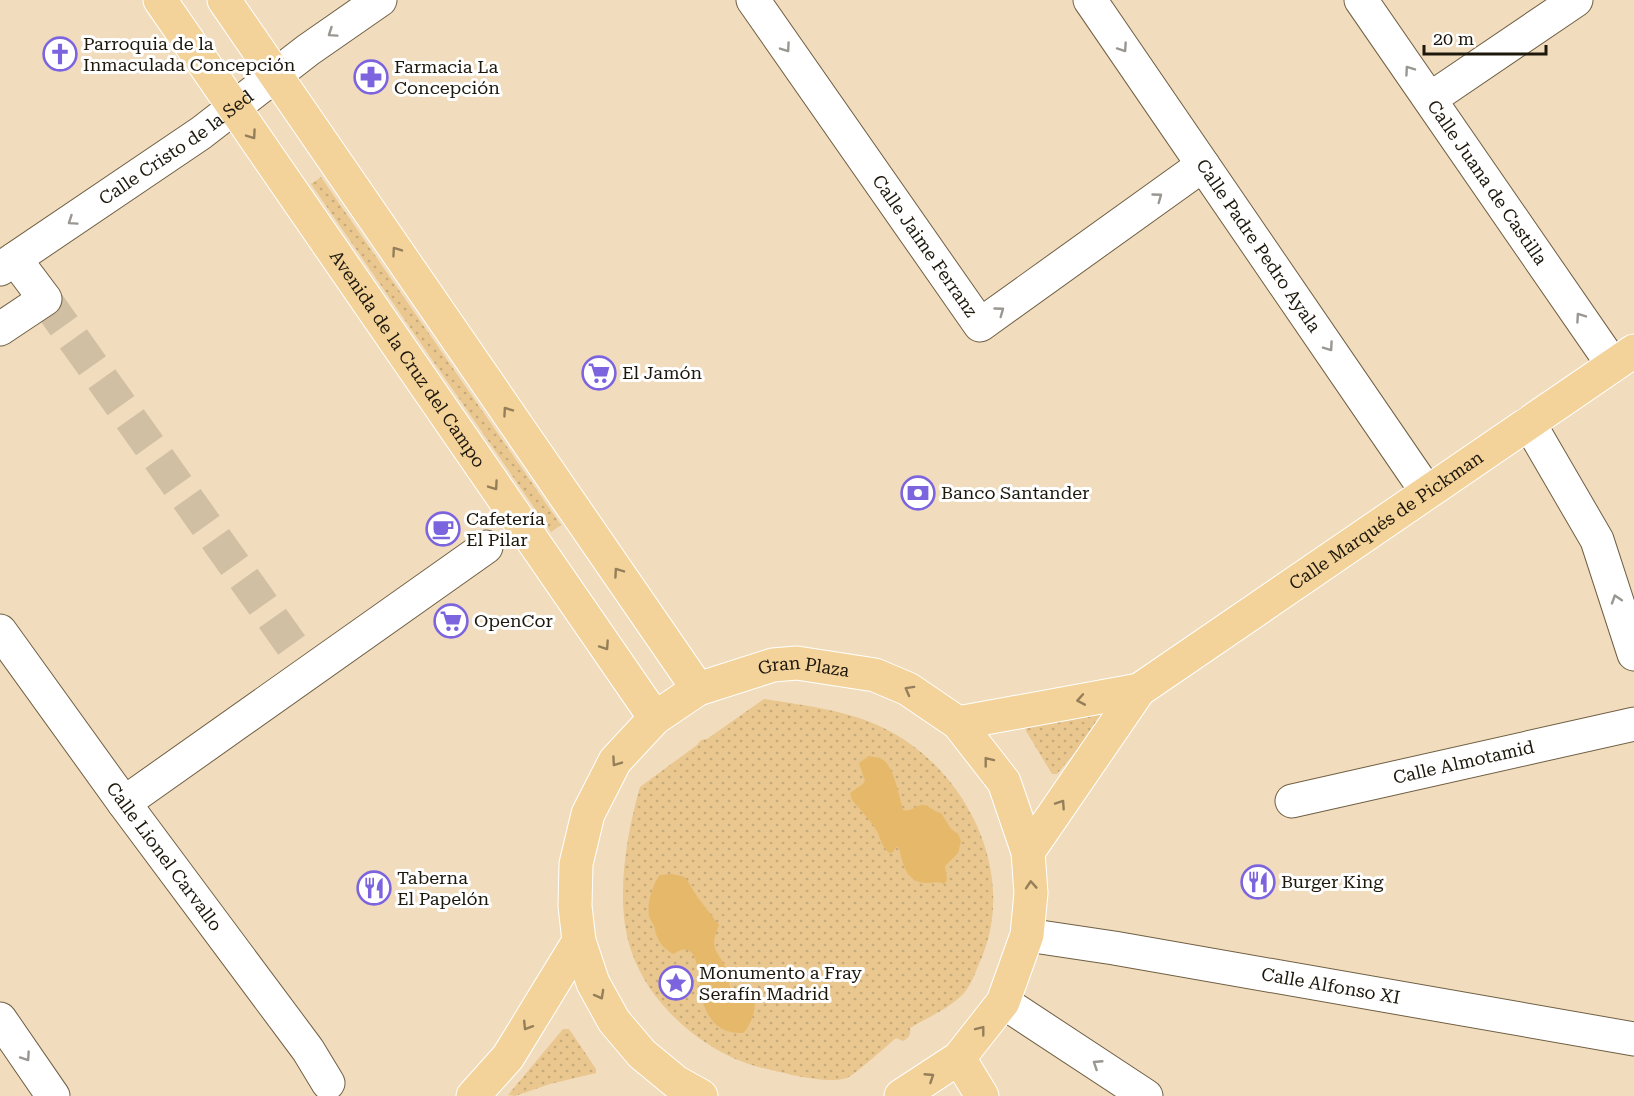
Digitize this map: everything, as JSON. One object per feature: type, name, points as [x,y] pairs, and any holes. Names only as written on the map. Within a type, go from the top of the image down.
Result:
[{"type":"main road","name":"Avenida de la Cruz del Campo","points":[[160,0],[655,718]]},
{"type":"main road","points":[[224,0],[698,690]]},
{"type":"main road","name":"Calle Marqués de Pickman","points":[[1139,690],[1624,358]]},
{"type":"main road","name":"Gran Plaza","points":[[701,1096],[676,1082],[642,1054],[614,1022],[593,983],[579,941],[575,906],[575,870],[588,814],[615,761],[655,718],[698,690],[773,665],[797,663],[875,675],[908,689],[958,723],[1004,782],[1028,852],[1032,893],[1027,935],[1003,1002],[959,1058],[901,1096]]},
{"type":"main road","points":[[958,723],[1139,690]]},
{"type":"main road","points":[[1028,852],[1139,690]]},
{"type":"main road","points":[[473,1096],[508,1057],[579,941]]},
{"type":"main road","points":[[959,1058],[982,1096]]},
{"type":"street","name":"Calle Cristo de la Sed","points":[[7,264],[201,133],[322,39],[380,0]]},
{"type":"street","name":"Calle Jaime Ferranz","points":[[753,0],[980,325],[1203,165]]},
{"type":"street","name":"Calle Padre Pedro Ayala","points":[[1090,0],[1427,492]]},
{"type":"street","name":"Calle Juana de Castilla","points":[[1361,0],[1430,99],[1624,358]]},
{"type":"street","points":[[1430,99],[1576,0]]},
{"type":"street","points":[[0,329],[45,299],[7,264]]},
{"type":"street","points":[[1529,423],[1597,540],[1634,654]]},
{"type":"street","points":[[124,803],[486,547]]},
{"type":"street","name":"Calle Lionel Carvallo","points":[[0,631],[124,803],[308,1050],[328,1083]]},
{"type":"street","name":"Calle Almotamid","points":[[1292,801],[1634,724]]},
{"type":"street","name":"Calle Alfonso XI","points":[[1027,935],[1114,948],[1634,1039]]},
{"type":"street","points":[[1003,1002],[1146,1096]]},
{"type":"street","points":[[0,1019],[53,1096]]},
{"type":"shaded area","points":[[321,177],[561,525],[551,532],[311,184]]},
{"type":"shaded area","points":[[764,699],[831,710],[880,726],[895,734],[945,775],[964,802],[979,830],[989,861],[993,893],[991,925],[982,957],[967,989],[945,1008],[910,1028],[907,1039],[903,1041],[896,1038],[847,1078],[812,1079],[761,1068],[725,1054],[708,1044],[676,1019],[650,988],[632,953],[627,934],[623,892],[624,870],[630,827],[640,787],[701,740],[707,739]]},
{"type":"shaded area","points":[[1114,711],[1057,774],[1052,774],[1025,727]]},
{"type":"shaded area","points":[[869,756],[887,763],[896,783],[903,810],[922,805],[927,806],[941,813],[951,829],[958,834],[961,841],[958,853],[945,866],[947,880],[944,884],[922,882],[911,877],[904,867],[899,848],[896,847],[893,852],[889,853],[883,846],[877,831],[852,800],[850,793],[865,781],[859,763]]},
{"type":"shaded area","points":[[672,874],[685,877],[719,925],[714,945],[727,971],[731,990],[746,993],[753,998],[755,1006],[752,1017],[743,1033],[724,1030],[712,1020],[705,1006],[695,960],[690,951],[681,950],[673,954],[657,937],[649,916],[651,894],[660,875]]},
{"type":"shaded area","points":[[563,1029],[569,1029],[596,1069],[596,1073],[550,1084],[515,1096],[508,1095]]},
{"type":"tunnel","points":[[45,299],[310,671]]},
{"type":"place","name":"Parroquia de la Inmaculada Concepción","points":[[60,54]]},
{"type":"place","name":"Farmacia La Concepción","points":[[371,77]]},
{"type":"place","name":"El Jamón","points":[[599,373]]},
{"type":"place","name":"Banco Santander","points":[[918,493]]},
{"type":"place","name":"Cafetería El Pilar","points":[[443,529]]},
{"type":"place","name":"OpenCor","points":[[451,621]]},
{"type":"place","name":"Burger King","points":[[1258,882]]},
{"type":"place","name":"Taberna El Papelón","points":[[374,888]]},
{"type":"place","name":"Monumento a Fray Serafín Madrid","points":[[676,983]]}]
